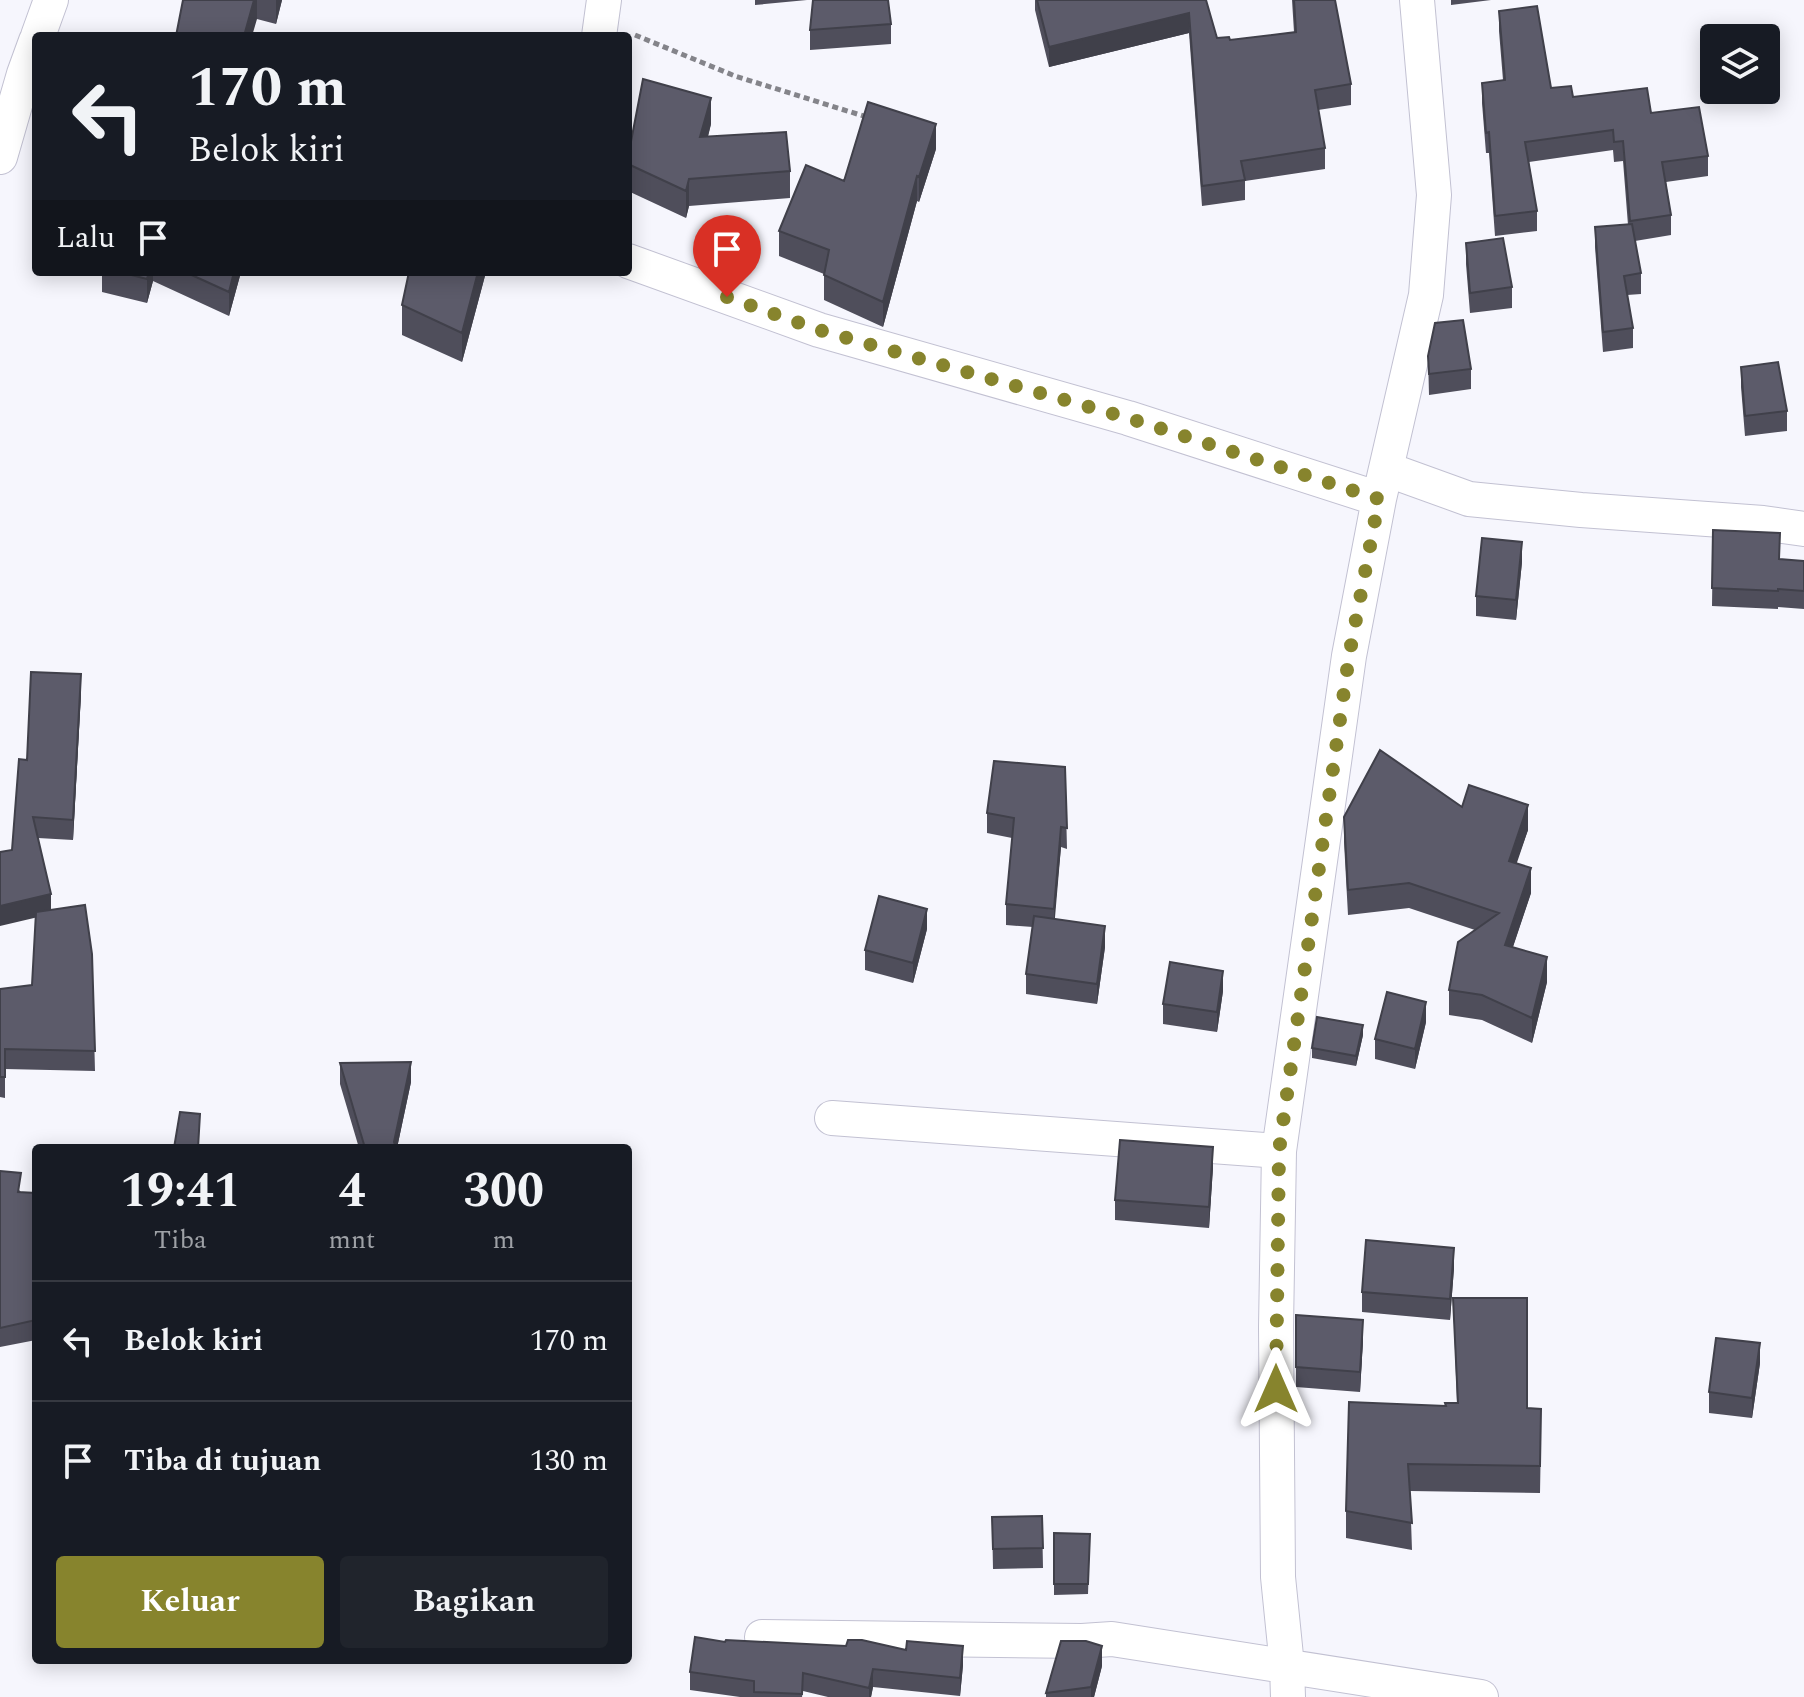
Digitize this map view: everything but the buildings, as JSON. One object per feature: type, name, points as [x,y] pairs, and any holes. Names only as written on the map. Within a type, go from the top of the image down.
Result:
[{"type":"street","points":[[40,32],[51,0]]},
{"type":"street","points":[[1288,1682],[1278,1577],[1276,1327],[1279,1151],[1349,656],[1382,484],[1426,295],[1434,195],[1417,0]]},
{"type":"street","points":[[0,157],[30,76]]},
{"type":"street","points":[[632,262],[819,330],[1128,418],[1382,484],[1469,499],[1804,529]]},
{"type":"street","points":[[832,1118],[1279,1151]]},
{"type":"street","points":[[762,1637],[1112,1639],[1288,1682],[1481,1697]]},
{"type":"path","points":[[601,19],[632,32]]},
{"type":"path","points":[[632,32],[735,76],[871,118]]},
{"type":"route","points":[[727,297],[819,330],[1128,418],[1379,499],[1349,656],[1279,1151],[1276,1389]]}]
